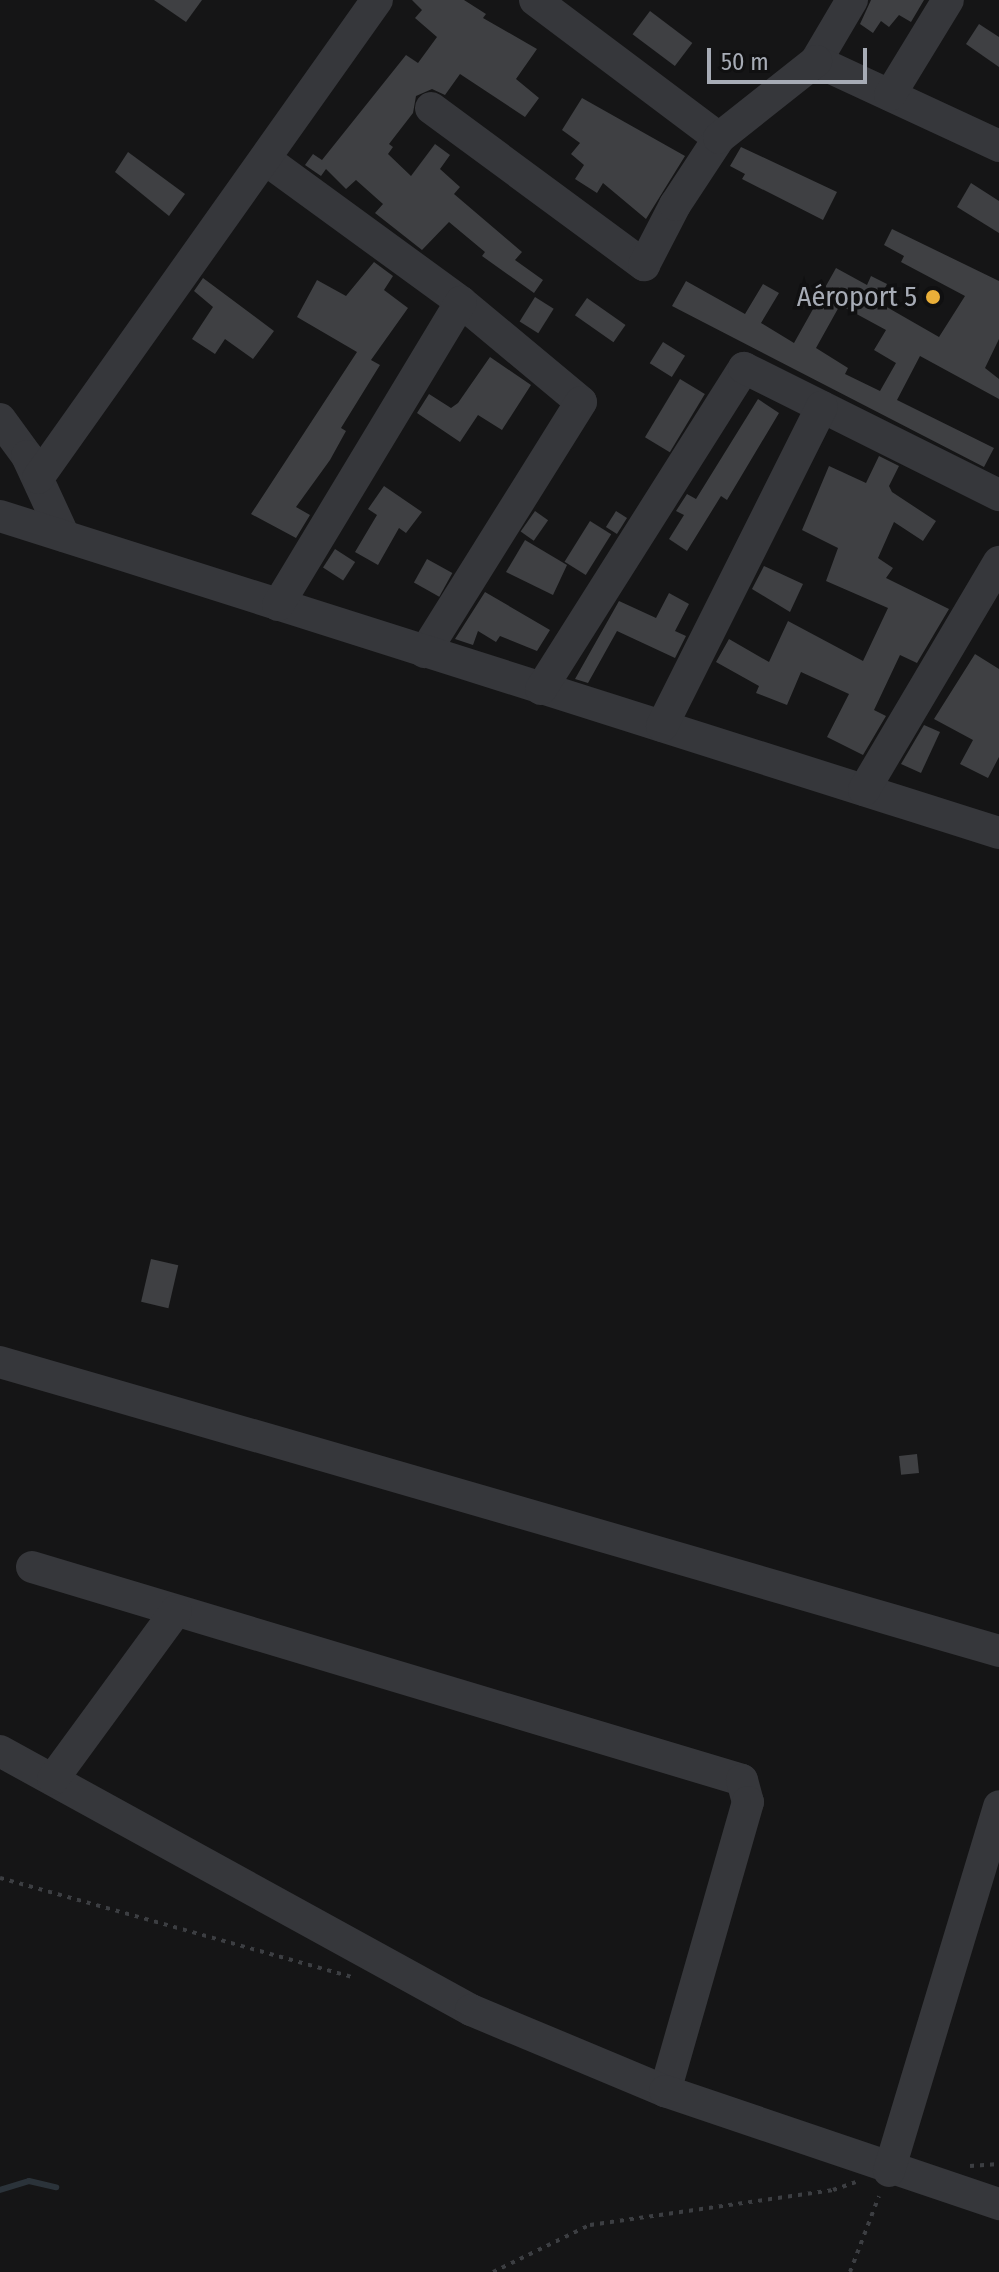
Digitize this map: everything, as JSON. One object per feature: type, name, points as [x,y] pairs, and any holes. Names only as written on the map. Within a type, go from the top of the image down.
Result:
[{"type":"street","points":[[535,0],[719,138]]},
{"type":"street","points":[[431,108],[644,265],[675,205],[719,138],[816,61],[852,0]]},
{"type":"street","points":[[890,95],[948,0]]},
{"type":"street","points":[[38,478],[265,159],[367,4]]},
{"type":"street","points":[[816,61],[999,146]]},
{"type":"street","points":[[265,159],[461,302],[581,402],[425,652]]},
{"type":"street","points":[[278,605],[461,302]]},
{"type":"street","points":[[541,689],[744,368],[999,495]]},
{"type":"street","points":[[662,726],[822,407]]},
{"type":"street","points":[[0,419],[38,478],[64,536]]},
{"type":"street","points":[[0,516],[999,832]]},
{"type":"street","points":[[864,790],[999,562]]},
{"type":"street","points":[[0,1362],[999,1651]]},
{"type":"street","points":[[32,1567],[742,1780],[748,1802],[665,2091]]},
{"type":"street","points":[[53,1779],[176,1611]]},
{"type":"street","points":[[0,1751],[471,2010],[665,2091],[889,2171],[999,2204]]},
{"type":"street","points":[[889,2171],[992,1855],[999,1806]]},
{"type":"path","points":[[0,1878],[365,1980]]},
{"type":"path","points":[[493,2272],[590,2225],[833,2190],[889,2171]]},
{"type":"path","points":[[850,2272],[889,2171]]},
{"type":"building","points":[[154,0],[202,0],[186,22]]},
{"type":"building","points":[[412,0],[464,0],[486,14],[483,18],[537,49],[516,79],[539,98],[525,117],[460,74],[445,95],[432,89],[416,96],[413,113],[389,144],[393,147],[388,154],[411,176],[435,144],[450,155],[440,169],[460,187],[454,194],[522,252],[515,260],[543,280],[534,293],[482,256],[485,252],[449,222],[422,250],[375,213],[383,204],[356,180],[346,189],[326,169],[321,176],[305,165],[313,154],[322,160],[406,55],[418,63],[437,37],[415,18],[422,10]]},
{"type":"building","points":[[871,0],[924,0],[911,22],[899,15],[889,27],[881,21],[873,33],[860,24]]},
{"type":"building","points":[[650,11],[692,43],[675,66],[633,34]]},
{"type":"building","points":[[979,24],[999,37],[999,67],[966,44]]},
{"type":"building","points":[[582,98],[685,156],[646,219],[603,183],[597,193],[575,179],[584,165],[571,154],[580,143],[562,130]]},
{"type":"building","points":[[741,147],[837,192],[823,220],[742,179],[745,174],[730,166]]},
{"type":"building","points":[[128,152],[185,194],[169,216],[115,172]]},
{"type":"building","points":[[971,183],[999,201],[999,233],[957,207]]},
{"type":"building","points":[[892,229],[999,281],[999,339],[985,368],[999,379],[999,399],[920,356],[897,400],[994,448],[984,467],[672,306],[686,281],[745,314],[763,284],[779,293],[761,323],[794,343],[836,268],[867,285],[871,276],[887,284],[878,302],[939,337],[965,296],[901,262],[904,256],[884,245]],"holes":[[[840,305],[886,330],[874,350],[896,363],[880,391],[845,374],[848,368],[816,348]]]},
{"type":"building","points":[[374,262],[393,276],[384,290],[408,308],[371,360],[380,365],[341,428],[346,431],[330,460],[296,507],[310,515],[296,538],[251,514],[357,352],[297,317],[317,280],[346,296]]},
{"type":"building","points":[[203,278],[274,331],[253,359],[225,339],[215,354],[192,339],[213,307],[194,291]]},
{"type":"building","points":[[535,297],[554,309],[538,333],[520,322]]},
{"type":"building","points":[[587,298],[626,325],[613,342],[575,315]]},
{"type":"building","points":[[663,342],[685,356],[672,377],[650,363]]},
{"type":"building","points":[[490,357],[531,385],[502,430],[478,415],[460,442],[417,413],[429,394],[451,408],[458,403]]},
{"type":"building","points":[[680,379],[705,394],[670,452],[645,437]]},
{"type":"building","points":[[758,399],[779,413],[727,500],[721,496],[687,551],[669,539],[684,515],[676,511],[687,494],[696,499]]},
{"type":"building","points":[[879,456],[899,466],[889,486],[892,492],[936,521],[923,541],[894,522],[878,558],[893,568],[886,578],[949,609],[917,663],[900,655],[874,710],[886,716],[863,755],[827,737],[849,694],[801,672],[787,705],[756,693],[759,686],[716,662],[729,639],[769,662],[788,621],[863,661],[888,608],[826,581],[838,548],[802,530],[829,466],[866,483]]},
{"type":"building","points":[[384,486],[422,512],[406,533],[399,528],[378,565],[355,552],[377,515],[368,509]]},
{"type":"building","points":[[535,511],[548,520],[534,541],[521,531]]},
{"type":"building","points":[[616,511],[627,518],[617,534],[606,527]]},
{"type":"building","points":[[590,521],[611,534],[586,575],[565,562]]},
{"type":"building","points":[[525,540],[567,565],[553,595],[506,572]]},
{"type":"building","points":[[335,549],[355,562],[343,581],[323,567]]},
{"type":"building","points":[[427,559],[452,573],[439,597],[414,583]]},
{"type":"building","points":[[764,566],[803,584],[790,612],[752,589]]},
{"type":"building","points":[[485,592],[550,630],[537,651],[500,636],[496,642],[478,631],[473,645],[455,639]]},
{"type":"building","points":[[669,593],[689,604],[675,631],[686,636],[675,658],[617,631],[588,683],[575,679],[619,601],[656,618]]},
{"type":"building","points":[[975,654],[999,669],[999,757],[988,778],[960,764],[973,740],[934,719]]},
{"type":"building","points":[[924,725],[940,732],[921,773],[901,764]]},
{"type":"building","points":[[151,1259],[178,1265],[168,1308],[141,1302]]},
{"type":"building","points":[[917,1454],[919,1473],[901,1475],[899,1456]]},
{"type":"waterway","points":[[0,2190],[29,2181],[56,2187]]},
{"type":"place","name":"Aéroport 5","points":[[933,297]]}]
